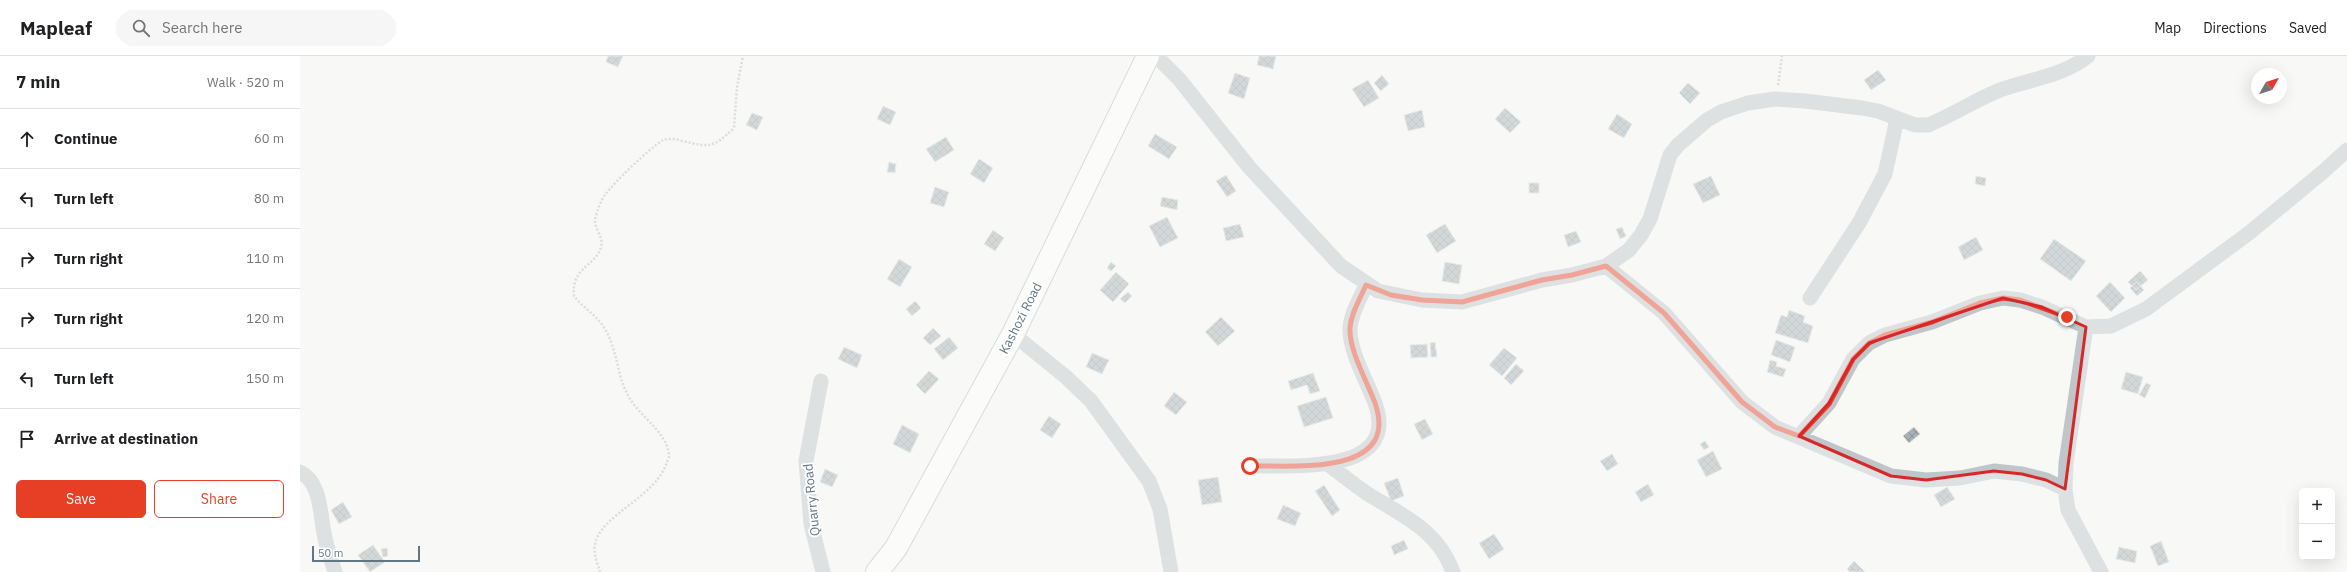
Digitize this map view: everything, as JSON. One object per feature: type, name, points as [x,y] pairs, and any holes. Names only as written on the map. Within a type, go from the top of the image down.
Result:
[{"type":"main road","name":"Kashozi Road","points":[[882,570],[908,528],[1013,334],[1148,56]]},
{"type":"street","points":[[1156,56],[1184,84],[1249,167],[1341,266],[1366,285],[1391,295],[1422,300],[1462,302],[1542,280],[1572,275],[1606,266],[1629,250],[1641,235],[1650,219],[1670,155],[1678,145],[1707,120],[1721,112],[1748,103],[1775,99],[1862,108],[1878,111],[1915,125],[1928,125],[1999,91],[2065,70],[2088,56]]},
{"type":"street","points":[[1810,298],[1859,223],[1885,174],[1897,119]]},
{"type":"street","points":[[1799,436],[1829,404],[1853,359],[1869,343],[1885,335],[1932,322],[1980,303],[2003,298],[2020,300],[2042,306],[2086,327],[2111,326],[2146,309],[2249,233],[2324,172],[2347,150]]},
{"type":"street","points":[[1606,266],[1664,313],[1742,402],[1775,427],[1891,476],[1926,480],[1960,478],[1994,471],[2022,474],[2046,480],[2064,489]]},
{"type":"street","points":[[1250,466],[1329,465],[1349,460],[1364,452],[1373,443],[1377,433],[1378,421],[1376,404],[1354,347],[1350,329],[1352,315],[1366,285]]},
{"type":"street","points":[[2086,327],[2066,463],[2064,489],[2068,510],[2101,572]]},
{"type":"street","points":[[1013,334],[1066,377],[1091,401],[1149,481],[1160,508],[1171,572]]},
{"type":"street","name":"Quarry Road","points":[[821,381],[806,462],[811,524],[823,572]]},
{"type":"street","points":[[1329,465],[1366,493],[1430,533],[1447,556],[1453,572]]},
{"type":"street","points":[[300,472],[310,480],[317,492],[324,534],[335,572]]},
{"type":"path","points":[[600,572],[594,546],[602,529],[655,484],[664,473],[669,454],[662,437],[638,411],[629,397],[620,376],[610,339],[595,316],[574,296],[573,286],[577,276],[601,248],[602,238],[595,221],[604,196],[614,185],[663,140],[679,140],[706,146],[723,138],[734,128],[737,87],[743,56]]},
{"type":"path","points":[[1775,99],[1782,56]]},
{"type":"highlighted area","points":[[2003,298],[2042,307],[2086,327],[2065,489],[2046,480],[2022,474],[1994,471],[1926,480],[1891,476],[1799,436],[1829,403],[1853,359],[1869,343]]},
{"type":"building","points":[[608,56],[623,56],[618,67],[606,62]]},
{"type":"building","points":[[1259,56],[1276,56],[1273,69],[1257,65]]},
{"type":"building","points":[[1878,70],[1886,80],[1871,90],[1864,80]]},
{"type":"building","points":[[1235,73],[1250,78],[1244,99],[1228,93]]},
{"type":"building","points":[[1382,75],[1389,84],[1381,91],[1374,83]]},
{"type":"building","points":[[1368,80],[1379,98],[1364,107],[1352,89]]},
{"type":"building","points":[[1688,83],[1700,93],[1690,104],[1679,93]]},
{"type":"building","points":[[883,106],[896,112],[890,125],[877,119]]},
{"type":"building","points":[[1505,108],[1521,122],[1510,133],[1495,119]]},
{"type":"building","points":[[1422,110],[1425,127],[1408,131],[1404,115]]},
{"type":"building","points":[[752,113],[763,117],[757,130],[746,125]]},
{"type":"building","points":[[1617,114],[1632,124],[1624,138],[1608,129]]},
{"type":"building","points":[[1155,134],[1177,147],[1169,159],[1148,146]]},
{"type":"building","points":[[946,137],[954,150],[935,162],[926,149]]},
{"type":"building","points":[[979,159],[993,168],[984,183],[970,174]]},
{"type":"building","points":[[889,162],[896,164],[895,173],[887,172]]},
{"type":"building","points":[[1226,175],[1236,191],[1227,197],[1216,181]]},
{"type":"building","points":[[1711,176],[1720,195],[1703,203],[1693,184]]},
{"type":"building","points":[[1976,176],[1986,178],[1985,186],[1975,184]]},
{"type":"building","points":[[1529,183],[1539,183],[1539,193],[1529,193]]},
{"type":"building","points":[[935,187],[949,192],[944,207],[930,203]]},
{"type":"building","points":[[1162,197],[1178,200],[1177,210],[1160,206]]},
{"type":"building","points":[[1167,217],[1178,238],[1160,247],[1149,226]]},
{"type":"building","points":[[1240,224],[1244,237],[1226,241],[1223,228]]},
{"type":"building","points":[[1445,224],[1456,241],[1437,253],[1426,235]]},
{"type":"building","points":[[1622,227],[1626,236],[1620,239],[1616,229]]},
{"type":"building","points":[[993,230],[1004,238],[995,251],[984,244]]},
{"type":"building","points":[[1576,231],[1581,242],[1568,247],[1564,235]]},
{"type":"building","points":[[1976,237],[1983,250],[1964,260],[1958,247]]},
{"type":"building","points":[[2054,239],[2086,261],[2071,281],[2040,259]]},
{"type":"building","points":[[899,259],[912,267],[900,287],[887,279]]},
{"type":"building","points":[[1111,262],[1116,266],[1111,271],[1107,268]]},
{"type":"building","points":[[1445,262],[1462,265],[1459,284],[1442,281]]},
{"type":"building","points":[[2140,271],[2148,280],[2136,290],[2128,282]]},
{"type":"building","points":[[1116,272],[1129,284],[1113,302],[1100,290]]},
{"type":"building","points":[[2110,282],[2125,298],[2111,312],[2096,296]]},
{"type":"building","points":[[2137,282],[2144,290],[2137,296],[2130,288]]},
{"type":"building","points":[[1128,292],[1132,296],[1125,303],[1120,299]]},
{"type":"building","points":[[915,301],[921,308],[912,316],[906,309]]},
{"type":"building","points":[[1789,310],[1805,316],[1803,322],[1813,326],[1808,343],[1775,333],[1781,315],[1787,317]]},
{"type":"building","points":[[1221,317],[1235,331],[1218,346],[1205,332]]},
{"type":"building","points":[[933,328],[941,336],[930,345],[923,338]]},
{"type":"building","points":[[949,337],[958,348],[943,360],[934,349]]},
{"type":"building","points":[[1776,340],[1795,347],[1790,362],[1771,355]]},
{"type":"building","points":[[1435,342],[1437,357],[1431,357],[1430,343]]},
{"type":"building","points":[[1427,344],[1428,357],[1411,358],[1410,345]]},
{"type":"building","points":[[844,347],[862,355],[857,368],[838,359]]},
{"type":"building","points":[[1504,348],[1517,358],[1502,376],[1489,365]]},
{"type":"building","points":[[1092,353],[1109,360],[1102,374],[1086,367]]},
{"type":"building","points":[[1770,360],[1777,362],[1776,366],[1786,369],[1783,377],[1767,372]]},
{"type":"building","points":[[1516,364],[1524,371],[1511,385],[1504,378]]},
{"type":"building","points":[[929,371],[939,379],[925,394],[916,385]]},
{"type":"building","points":[[2126,372],[2143,377],[2138,394],[2121,389]]},
{"type":"building","points":[[1313,373],[1320,391],[1310,394],[1307,385],[1291,390],[1288,381]]},
{"type":"building","points":[[2146,383],[2151,385],[2145,398],[2139,395]]},
{"type":"building","points":[[1174,392],[1187,402],[1176,415],[1164,406]]},
{"type":"building","points":[[1326,397],[1333,418],[1304,427],[1297,406]]},
{"type":"building","points":[[1049,416],[1061,424],[1052,438],[1040,430]]},
{"type":"building","points":[[1425,419],[1433,434],[1422,440],[1414,424]]},
{"type":"building","points":[[902,425],[919,434],[910,453],[893,444]]},
{"type":"building","points":[[1914,427],[1920,434],[1909,443],[1903,436]]},
{"type":"building","points":[[1705,441],[1709,447],[1704,450],[1700,444]]},
{"type":"building","points":[[1713,451],[1722,469],[1706,477],[1697,460]]},
{"type":"building","points":[[1612,454],[1618,464],[1607,471],[1600,461]]},
{"type":"building","points":[[825,469],[838,475],[832,487],[820,482]]},
{"type":"building","points":[[1218,477],[1222,502],[1202,505],[1198,480]]},
{"type":"building","points":[[1398,478],[1404,496],[1391,501],[1384,483]]},
{"type":"building","points":[[1648,484],[1654,495],[1641,502],[1635,492]]},
{"type":"building","points":[[1324,485],[1340,510],[1332,516],[1315,491]]},
{"type":"building","points":[[1947,487],[1955,499],[1941,507],[1934,495]]},
{"type":"building","points":[[343,502],[352,517],[339,524],[331,510]]},
{"type":"building","points":[[1283,505],[1301,513],[1295,526],[1277,519]]},
{"type":"building","points":[[1494,534],[1504,549],[1489,559],[1479,543]]},
{"type":"building","points":[[1404,540],[1408,549],[1394,555],[1391,546]]},
{"type":"building","points":[[2161,541],[2169,562],[2158,566],[2150,546]]},
{"type":"building","points":[[373,545],[385,562],[370,572],[358,555]]},
{"type":"building","points":[[2119,547],[2137,551],[2135,563],[2116,559]]},
{"type":"building","points":[[387,548],[388,556],[383,557],[381,549]]},
{"type":"building","points":[[1854,561],[1865,572],[1850,572],[1847,569]]},
{"type":"route","points":[[1250,466],[1329,465],[1349,460],[1364,452],[1373,443],[1377,433],[1378,421],[1376,404],[1363,373],[1354,347],[1350,329],[1352,315],[1366,285],[1391,295],[1422,300],[1462,302],[1542,280],[1572,275],[1606,266],[1664,313],[1697,348],[1721,379],[1742,402],[1775,427],[1799,436],[1829,404],[1853,359],[1869,343],[1885,335],[1932,322],[1980,303],[2003,298],[2020,300],[2042,306],[2067,317]]}]
